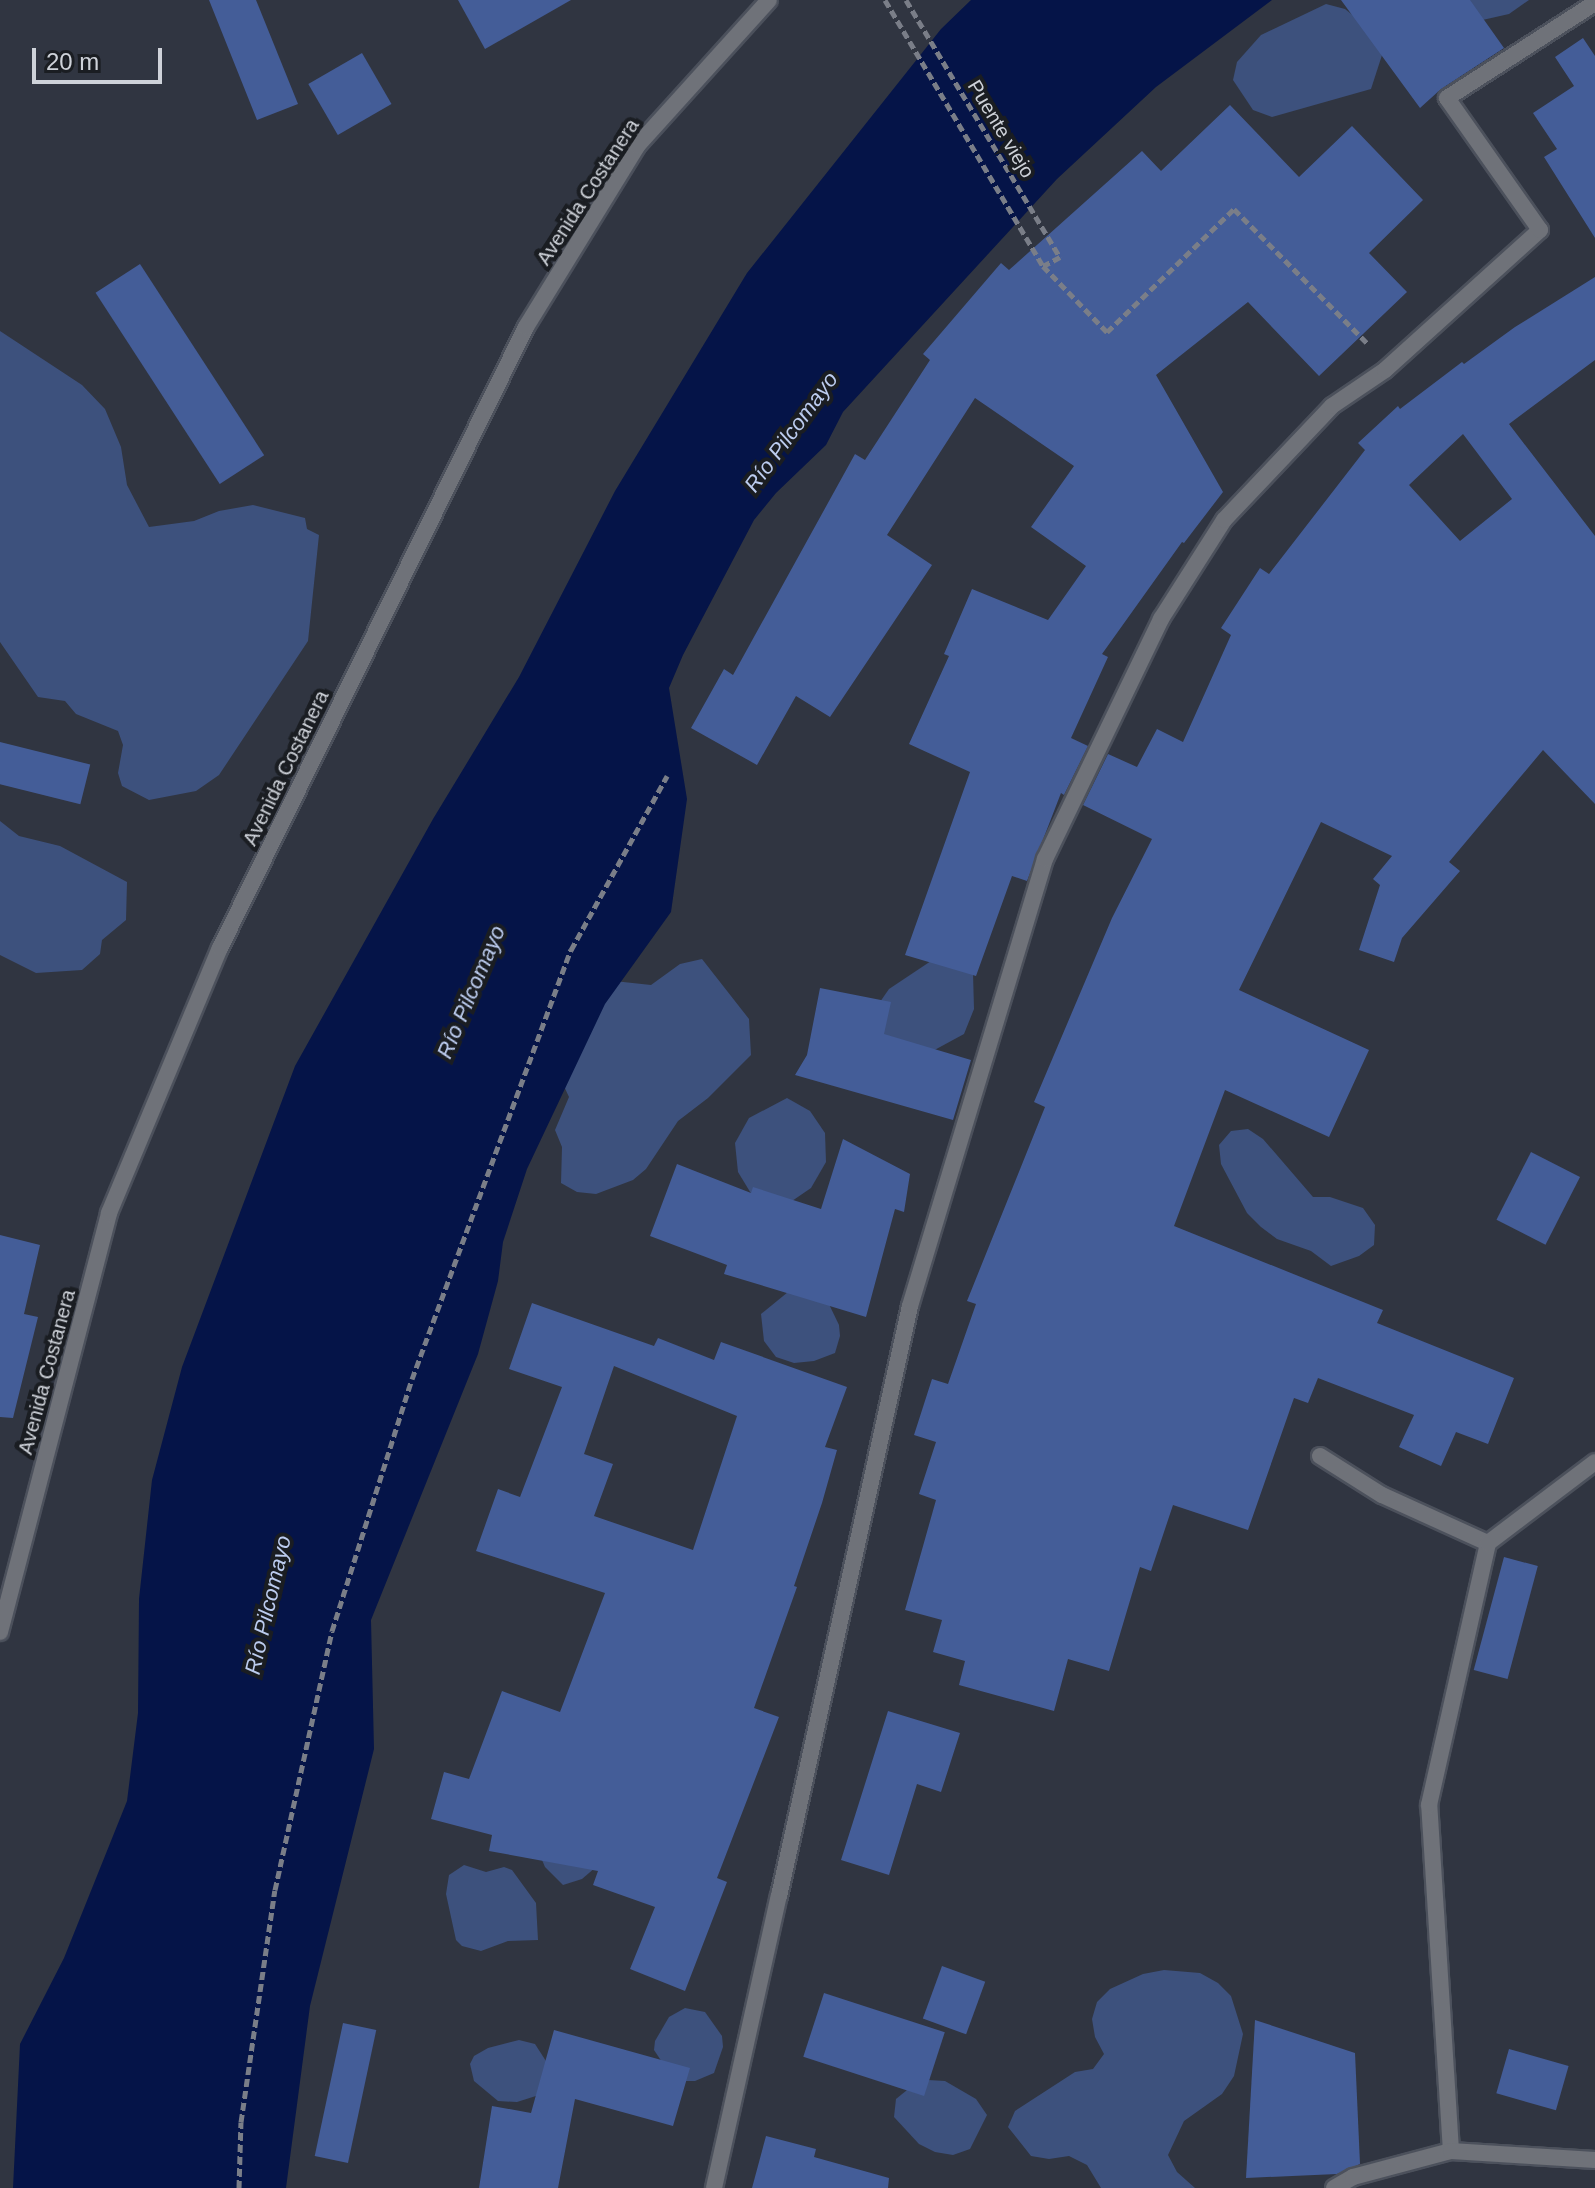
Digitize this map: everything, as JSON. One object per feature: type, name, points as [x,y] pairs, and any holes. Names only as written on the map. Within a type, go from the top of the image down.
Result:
[{"type":"street","name":"Avenida Costanera","points":[[0,1632],[109,1213],[220,948],[526,327],[638,145],[769,0]]},
{"type":"street","points":[[714,2188],[910,1306],[1045,859],[1161,619],[1224,520],[1332,406],[1385,370],[1540,230],[1447,98],[1595,3]]},
{"type":"street","points":[[1320,1456],[1382,1495],[1488,1543]]},
{"type":"street","points":[[1451,2151],[1429,1805],[1488,1543],[1595,1462]]},
{"type":"street","points":[[1334,2188],[1353,2177],[1451,2151],[1595,2160]]},
{"type":"path","points":[[885,0],[1043,266],[1107,332],[1234,209],[1368,343],[1385,370]]},
{"type":"path","name":"Puente viejo","points":[[906,0],[1060,257],[1043,266]]},
{"type":"path","points":[[239,2188],[241,2122],[275,1890],[332,1631],[412,1379],[571,950],[667,776]]},
{"type":"shaded area","points":[[1450,0],[1529,0],[1509,14],[1478,21]]},
{"type":"shaded area","points":[[1326,4],[1345,9],[1375,33],[1383,52],[1371,89],[1272,117],[1253,110],[1233,80],[1237,62],[1261,35]]},
{"type":"shaded area","points":[[0,331],[82,385],[105,409],[121,447],[127,485],[149,527],[194,521],[219,511],[253,505],[305,518],[307,529],[319,535],[308,641],[219,775],[196,791],[149,800],[122,786],[118,773],[123,745],[118,731],[76,714],[65,701],[38,697],[0,642]]},
{"type":"shaded area","points":[[0,821],[19,836],[60,846],[127,882],[126,920],[102,940],[100,954],[82,970],[36,973],[0,955]]},
{"type":"shaded area","points":[[943,953],[973,973],[974,1009],[964,1034],[929,1053],[891,1052],[873,1012],[889,989]]},
{"type":"shaded area","points":[[702,959],[749,1019],[751,1055],[708,1098],[678,1121],[646,1169],[633,1180],[596,1194],[577,1192],[561,1183],[562,1147],[555,1130],[569,1097],[562,1082],[614,981],[651,985],[680,964]]},
{"type":"shaded area","points":[[787,1098],[810,1111],[825,1133],[826,1162],[811,1188],[792,1201],[758,1205],[738,1172],[735,1143],[749,1118]]},
{"type":"shaded area","points":[[1248,1129],[1263,1139],[1313,1197],[1330,1197],[1363,1208],[1375,1225],[1374,1245],[1359,1256],[1331,1266],[1311,1251],[1277,1239],[1261,1227],[1247,1213],[1221,1164],[1219,1145],[1231,1131]]},
{"type":"shaded area","points":[[788,1292],[826,1298],[839,1325],[840,1336],[835,1353],[814,1361],[794,1363],[776,1357],[764,1341],[761,1314]]},
{"type":"shaded area","points":[[534,1841],[596,1867],[582,1879],[563,1885],[545,1867]]},
{"type":"shaded area","points":[[464,1865],[486,1872],[504,1867],[512,1870],[536,1903],[538,1940],[508,1941],[481,1951],[462,1946],[456,1940],[446,1894],[449,1875]]},
{"type":"shaded area","points":[[1164,1970],[1200,1973],[1218,1983],[1231,1996],[1243,2034],[1234,2076],[1222,2094],[1184,2121],[1168,2155],[1177,2172],[1195,2188],[1101,2188],[1087,2165],[1069,2156],[1049,2159],[1031,2156],[1008,2127],[1015,2111],[1075,2072],[1093,2069],[1104,2054],[1095,2037],[1092,2019],[1097,2002],[1110,1989],[1143,1974]]},
{"type":"shaded area","points":[[685,2008],[705,2012],[722,2036],[723,2047],[714,2073],[695,2081],[682,2081],[666,2068],[654,2050],[655,2041],[669,2017]]},
{"type":"shaded area","points":[[519,2040],[535,2044],[553,2072],[539,2095],[517,2102],[498,2101],[474,2081],[470,2064],[474,2056],[488,2048]]},
{"type":"shaded area","points":[[928,2080],[945,2081],[976,2099],[987,2115],[970,2149],[953,2155],[935,2152],[919,2144],[894,2117],[896,2099],[912,2086]]},
{"type":"water","name":"Río Pilcomayo","points":[[971,0],[1272,0],[1156,87],[1057,179],[843,412],[826,445],[776,493],[754,520],[683,655],[669,688],[687,799],[671,912],[605,1004],[527,1169],[503,1242],[498,1281],[478,1354],[371,1620],[374,1749],[310,2006],[286,2188],[13,2188],[20,2044],[64,1958],[127,1801],[138,1713],[139,1599],[152,1480],[182,1367],[295,1066],[433,819],[519,677],[615,491],[747,273],[941,29]]},
{"type":"building","points":[[209,0],[256,0],[298,104],[257,120]]},
{"type":"building","points":[[458,0],[571,0],[485,49]]},
{"type":"building","points":[[1341,0],[1470,0],[1504,48],[1441,89],[1420,108]]},
{"type":"building","points":[[1583,38],[1595,56],[1595,238],[1544,157],[1557,149],[1533,113],[1574,86],[1555,57]]},
{"type":"building","points":[[362,53],[392,104],[338,135],[308,84]]},
{"type":"building","points":[[1230,105],[1299,177],[1352,126],[1423,200],[1369,253],[1407,292],[1319,376],[1248,302],[1156,375],[1223,492],[1182,542],[1102,654],[1108,657],[1071,738],[1088,746],[1064,795],[1061,793],[1027,881],[1012,876],[976,976],[905,955],[970,772],[909,744],[949,656],[944,654],[972,589],[1048,620],[1086,566],[1031,527],[1074,466],[975,398],[887,535],[932,565],[830,717],[796,696],[757,765],[691,728],[724,669],[733,675],[855,454],[865,460],[930,360],[923,354],[1001,263],[1009,270],[1142,151],[1161,171]]},
{"type":"building","points":[[140,264],[264,455],[220,484],[96,293]]},
{"type":"building","points":[[1595,277],[1595,360],[1509,424],[1595,536],[1595,804],[1543,750],[1449,862],[1460,871],[1402,938],[1394,962],[1359,950],[1380,885],[1373,879],[1392,856],[1321,822],[1239,990],[1369,1050],[1329,1137],[1225,1090],[1174,1226],[1383,1310],[1377,1323],[1514,1378],[1488,1444],[1456,1432],[1441,1466],[1399,1447],[1414,1415],[1318,1378],[1308,1403],[1294,1398],[1248,1530],[1173,1505],[1151,1571],[1140,1567],[1109,1671],[1068,1659],[1054,1711],[959,1685],[965,1661],[933,1652],[942,1620],[905,1610],[936,1500],[919,1494],[936,1442],[914,1435],[932,1379],[948,1384],[976,1304],[967,1301],[1045,1107],[1034,1102],[1112,918],[1152,839],[1083,805],[1108,754],[1137,767],[1157,729],[1183,742],[1231,635],[1221,628],[1260,568],[1269,574],[1365,450],[1358,443],[1398,406],[1400,409],[1515,327]],"holes":[[[1463,434],[1512,499],[1460,541],[1409,485]]]},
{"type":"building","points":[[0,742],[90,764],[80,804],[0,784]]},
{"type":"building","points":[[820,988],[891,1002],[884,1034],[971,1060],[953,1120],[795,1075],[807,1055]]},
{"type":"building","points":[[843,1139],[910,1174],[904,1212],[895,1209],[866,1317],[724,1274],[727,1265],[650,1236],[677,1164],[751,1193],[753,1187],[821,1209]]},
{"type":"building","points":[[1531,1152],[1580,1177],[1546,1245],[1496,1220]]},
{"type":"building","points":[[0,1235],[40,1245],[24,1314],[38,1317],[13,1418],[0,1417]]},
{"type":"building","points":[[532,1303],[654,1346],[658,1338],[714,1360],[721,1342],[847,1387],[825,1447],[837,1450],[822,1503],[794,1586],[797,1587],[754,1708],[779,1717],[717,1878],[727,1882],[685,1991],[630,1969],[655,1907],[593,1885],[598,1871],[489,1851],[492,1835],[431,1819],[444,1772],[469,1779],[502,1691],[560,1712],[605,1593],[476,1551],[498,1489],[520,1497],[562,1387],[509,1369]],"holes":[[[614,1366],[737,1416],[693,1550],[594,1516],[613,1464],[584,1454]]]},
{"type":"building","points":[[1504,1557],[1538,1566],[1508,1679],[1474,1670]]},
{"type":"building","points":[[888,1711],[960,1733],[941,1792],[917,1784],[889,1875],[841,1860]]},
{"type":"building","points":[[942,1966],[985,1982],[966,2034],[923,2019]]},
{"type":"building","points":[[824,1993],[945,2032],[924,2096],[803,2057]]},
{"type":"building","points":[[1255,2020],[1355,2053],[1360,2164],[1337,2174],[1246,2178]]},
{"type":"building","points":[[343,2023],[376,2030],[348,2163],[315,2156]]},
{"type":"building","points":[[554,2030],[690,2068],[673,2126],[575,2099],[558,2188],[479,2188],[492,2106],[531,2113]]},
{"type":"building","points":[[1509,2049],[1569,2066],[1556,2110],[1496,2093]]},
{"type":"building","points":[[766,2136],[816,2149],[814,2157],[889,2178],[888,2188],[752,2188]]}]
